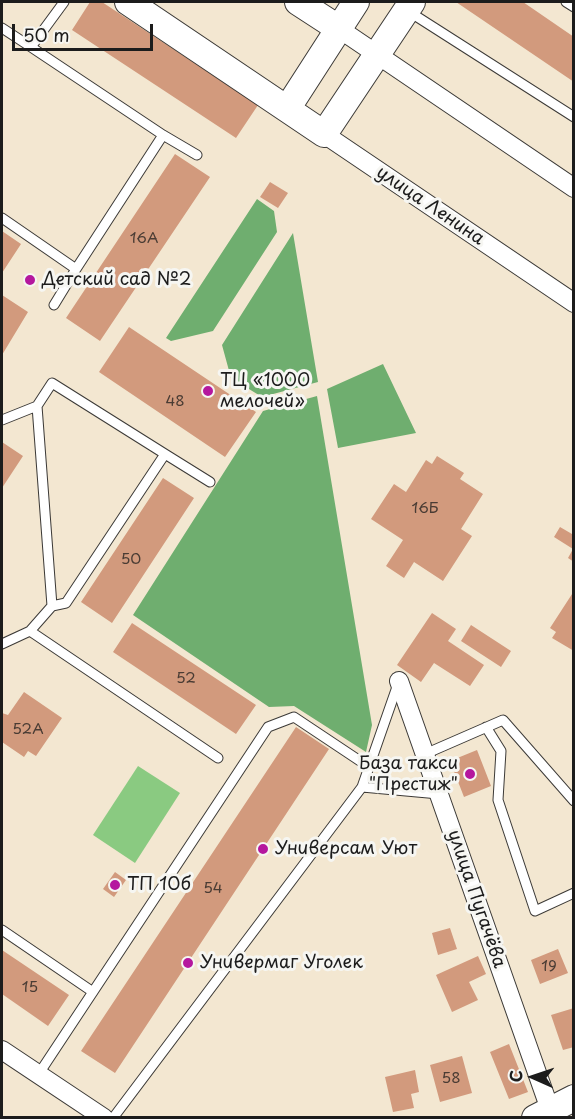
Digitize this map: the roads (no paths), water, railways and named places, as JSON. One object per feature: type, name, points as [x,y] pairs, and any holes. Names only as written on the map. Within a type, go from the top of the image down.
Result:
[{"type":"street","name":"улица Ленина","points":[[128,2],[573,303]]},
{"type":"street","points":[[298,2],[573,188]]},
{"type":"street","points":[[286,109],[356,2]]},
{"type":"street","points":[[324,134],[409,6]]},
{"type":"street","name":"улица Пугачёва","points":[[399,681],[546,1114]]},
{"type":"street","points":[[2,1050],[104,1118]]},
{"type":"street","points":[[546,1114],[573,1098]]},
{"type":"lane","points":[[31,47],[64,2]]},
{"type":"lane","points":[[566,2],[573,6]]},
{"type":"lane","points":[[409,6],[572,114]]},
{"type":"lane","points":[[2,28],[197,155]]},
{"type":"lane","points":[[54,305],[163,135]]},
{"type":"lane","points":[[2,218],[75,269]]},
{"type":"lane","points":[[51,606],[38,406],[52,383],[210,482]]},
{"type":"lane","points":[[2,420],[38,406]]},
{"type":"lane","points":[[2,644],[30,631],[51,606],[66,603],[165,454]]},
{"type":"lane","points":[[30,631],[218,758]]},
{"type":"lane","points":[[113,1118],[362,787],[399,681]]},
{"type":"lane","points":[[38,1075],[268,727],[294,717],[369,767]]},
{"type":"lane","points":[[425,754],[503,720],[573,801]]},
{"type":"lane","points":[[486,727],[501,751],[498,800],[534,911],[573,892]]},
{"type":"lane","points":[[362,787],[439,794]]},
{"type":"lane","points":[[2,930],[93,992]]},
{"type":"place","name":"Детский сад №2","points":[[30,280]]},
{"type":"place","name":"ТЦ «1000 мелочей»","points":[[208,391]]},
{"type":"place","name":"База такси \"Престиж\"","points":[[470,774]]},
{"type":"place","name":"Универсам Уют","points":[[263,849]]},
{"type":"place","name":"ТП 10б","points":[[115,885]]},
{"type":"place","name":"Универмаг Уголек","points":[[188,963]]}]
